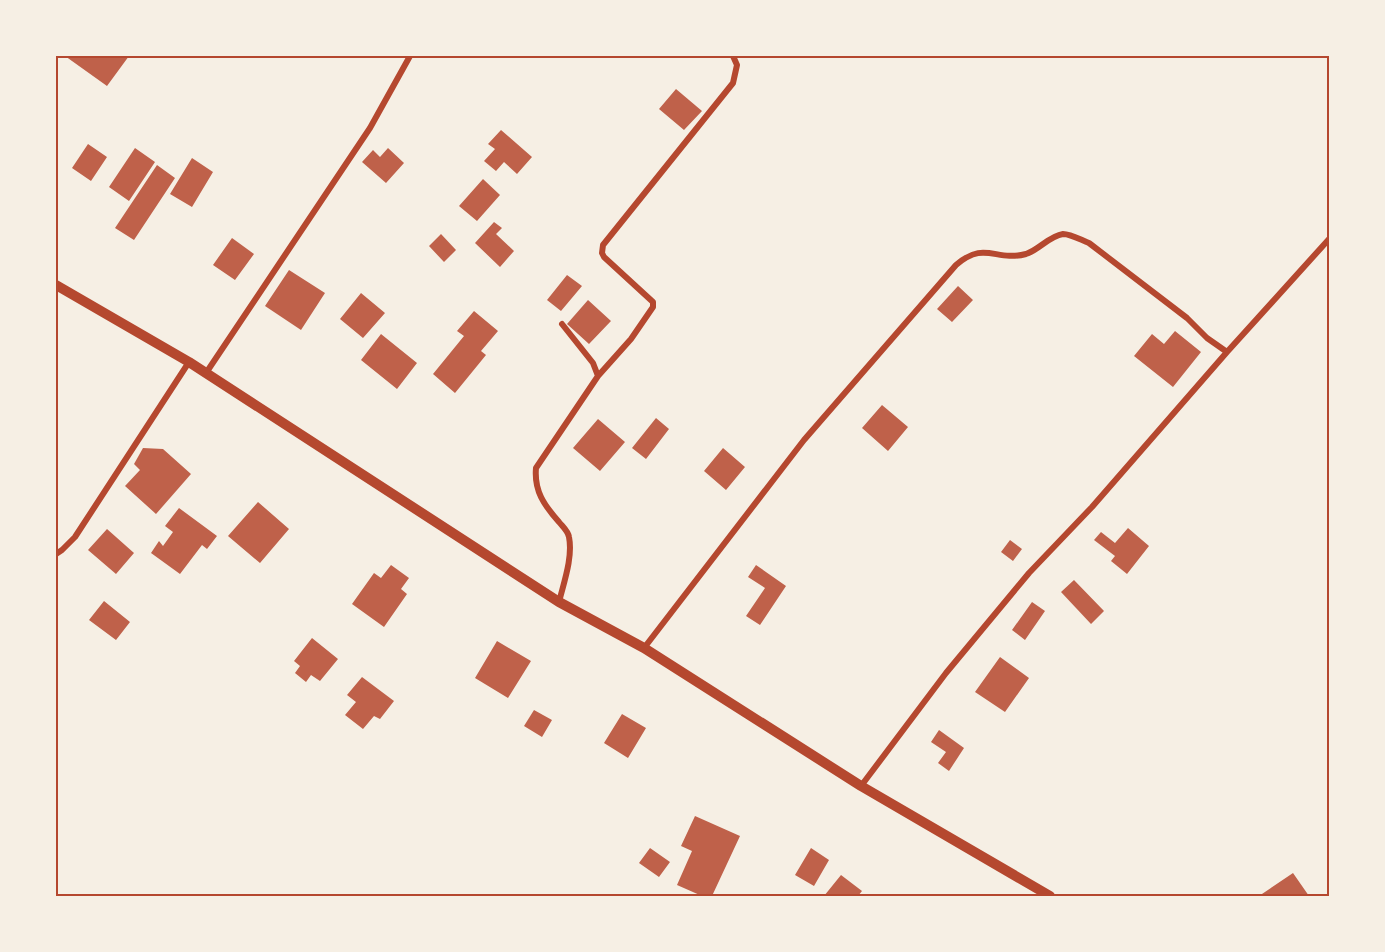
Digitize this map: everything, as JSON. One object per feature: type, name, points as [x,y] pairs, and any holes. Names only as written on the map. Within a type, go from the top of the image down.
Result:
[{"type":"street","points":[[207,373],[370,128],[410,56]]},
{"type":"street","points":[[559,602],[571,550],[569,534],[548,509],[540,495],[535,482],[536,468],[598,376],[631,339],[653,307],[653,302],[604,257],[603,245],[733,82],[737,65],[733,56]]},
{"type":"street","points":[[644,648],[804,440],[956,265],[967,256],[987,252],[998,255],[1020,255],[1042,246],[1054,237],[1064,234],[1074,237],[1089,243],[1187,318],[1207,338],[1227,352]]},
{"type":"street","points":[[861,786],[946,672],[1029,573],[1092,507],[1329,238]]},
{"type":"street","points":[[56,285],[207,373],[559,602],[644,648],[861,786],[1050,897]]},
{"type":"street","points":[[562,324],[592,363],[598,376]]},
{"type":"street","points":[[56,554],[75,537],[189,362]]},
{"type":"building","points":[[65,56],[129,56],[107,86]]},
{"type":"building","points":[[676,89],[702,111],[684,130],[659,109]]},
{"type":"building","points":[[501,130],[532,157],[517,174],[504,162],[496,171],[484,161],[495,149],[488,144]]},
{"type":"building","points":[[88,144],[107,157],[91,181],[72,168]]},
{"type":"building","points":[[135,148],[155,162],[129,201],[109,187]]},
{"type":"building","points":[[388,148],[404,163],[386,183],[362,162],[373,150],[380,157]]},
{"type":"building","points":[[192,158],[213,172],[192,207],[170,194]]},
{"type":"building","points":[[157,165],[175,178],[134,240],[115,228]]},
{"type":"building","points":[[483,179],[500,195],[477,221],[459,206]]},
{"type":"building","points":[[494,222],[502,228],[496,234],[514,251],[500,267],[475,243]]},
{"type":"building","points":[[441,234],[456,250],[444,262],[429,246]]},
{"type":"building","points":[[232,238],[254,254],[235,280],[213,265]]},
{"type":"building","points":[[289,270],[325,293],[301,330],[265,306]]},
{"type":"building","points":[[567,275],[582,286],[561,311],[547,300]]},
{"type":"building","points":[[958,286],[973,300],[952,322],[937,309]]},
{"type":"building","points":[[361,293],[385,313],[363,338],[340,319]]},
{"type":"building","points":[[588,300],[611,321],[589,344],[567,324]]},
{"type":"building","points":[[474,311],[498,331],[481,351],[486,355],[455,393],[433,374],[464,336],[457,331]]},
{"type":"building","points":[[1175,331],[1201,352],[1173,387],[1134,356],[1152,334],[1164,344]]},
{"type":"building","points":[[381,334],[417,363],[397,389],[361,360]]},
{"type":"building","points":[[882,405],[908,427],[888,451],[862,428]]},
{"type":"building","points":[[656,418],[669,429],[646,459],[632,448]]},
{"type":"building","points":[[598,419],[625,442],[600,471],[573,448]]},
{"type":"building","points":[[143,448],[163,449],[191,474],[156,514],[125,486],[140,470],[134,464]]},
{"type":"building","points":[[723,448],[745,467],[726,490],[704,471]]},
{"type":"building","points":[[258,502],[289,529],[260,563],[228,536]]},
{"type":"building","points":[[179,508],[217,536],[207,549],[202,545],[180,574],[151,553],[159,541],[163,546],[173,532],[165,526]]},
{"type":"building","points":[[1128,528],[1149,546],[1127,574],[1111,561],[1115,556],[1094,540],[1101,532],[1115,543]]},
{"type":"building","points":[[107,529],[134,553],[116,574],[88,550]]},
{"type":"building","points":[[1010,540],[1022,549],[1013,561],[1001,552]]},
{"type":"building","points":[[391,565],[409,578],[401,589],[407,594],[384,627],[352,604],[374,573],[381,578]]},
{"type":"building","points":[[756,565],[786,586],[760,625],[746,616],[765,588],[748,577]]},
{"type":"building","points":[[1074,580],[1104,611],[1091,624],[1061,592]]},
{"type":"building","points":[[104,601],[130,622],[116,640],[89,620]]},
{"type":"building","points":[[1032,602],[1045,611],[1025,640],[1012,630]]},
{"type":"building","points":[[312,638],[338,659],[320,681],[311,675],[306,682],[295,673],[300,666],[294,661]]},
{"type":"building","points":[[497,641],[531,661],[508,698],[475,678]]},
{"type":"building","points":[[1000,657],[1029,678],[1005,712],[975,692]]},
{"type":"building","points":[[362,677],[394,701],[380,719],[374,716],[363,729],[345,715],[356,702],[347,695]]},
{"type":"building","points":[[534,710],[552,720],[542,737],[524,726]]},
{"type":"building","points":[[622,714],[646,728],[628,758],[604,743]]},
{"type":"building","points":[[939,730],[964,748],[949,771],[938,763],[946,752],[931,742]]},
{"type":"building","points":[[695,816],[740,836],[712,896],[702,896],[677,885],[692,851],[681,846]]},
{"type":"building","points":[[650,848],[670,862],[659,877],[639,863]]},
{"type":"building","points":[[811,848],[829,860],[814,886],[795,875]]},
{"type":"building","points":[[1293,873],[1309,896],[1259,896]]},
{"type":"building","points":[[841,875],[862,891],[858,896],[824,896]]}]
